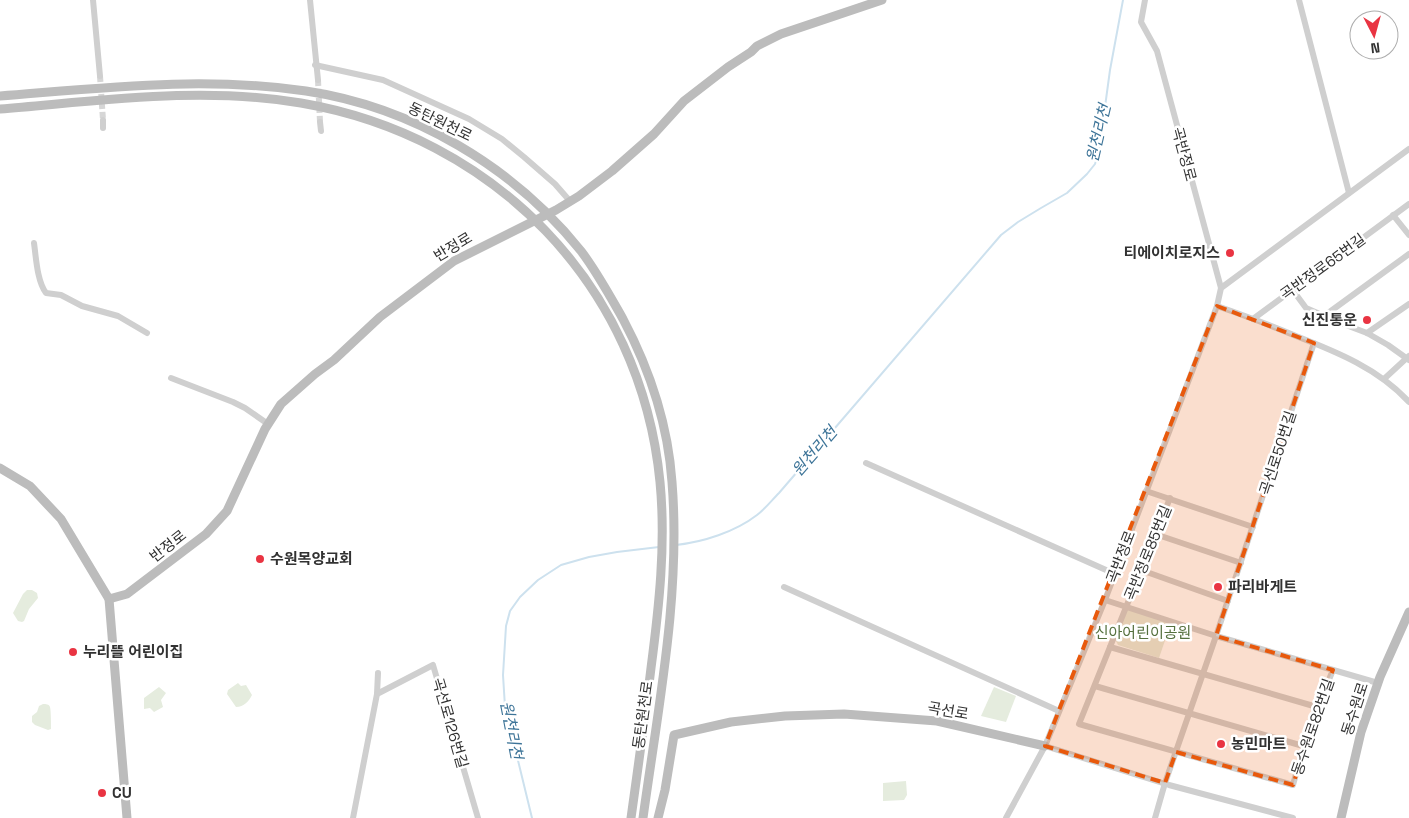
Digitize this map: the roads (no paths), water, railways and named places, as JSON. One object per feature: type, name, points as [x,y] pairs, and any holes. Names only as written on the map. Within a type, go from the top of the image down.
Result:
[{"type":"main road","name":"반정로","points":[[109,599],[127,594],[206,534],[227,511],[268,424],[281,404],[334,360],[380,316],[454,261],[548,214],[569,200],[579,196],[612,171],[654,134],[684,101],[757,46],[781,34],[882,0]]},
{"type":"main road","name":"동탄원천로","points":[[0,96],[172,84],[220,83],[309,92],[341,98],[400,117],[468,151],[514,184],[562,229],[597,274],[634,339],[662,417],[668,449],[672,483],[674,558],[670,616],[643,818]]},
{"type":"main road","name":"동탄원천로","points":[[0,109],[160,97],[240,96],[299,102],[354,114],[417,138],[445,152],[479,173],[503,191],[550,235],[584,276],[604,307],[631,362],[650,418],[656,450],[660,485],[662,559],[658,618],[631,818]]},
{"type":"main road","points":[[0,468],[30,486],[61,519],[109,599],[127,818]]},
{"type":"main road","name":"동수원로","points":[[1341,818],[1361,732],[1378,683],[1409,612]]},
{"type":"main road","name":"곡선로","points":[[658,818],[674,735],[731,722],[785,716],[844,714],[937,721],[1045,746]]},
{"type":"street","points":[[93,0],[100,76]]},
{"type":"street","points":[[310,0],[318,80]]},
{"type":"street","name":"곡반정로","points":[[1006,817],[1045,746],[1105,600],[1216,306],[1221,288],[1156,51],[1141,22],[1145,0]]},
{"type":"street","points":[[1299,0],[1349,193]]},
{"type":"street","points":[[315,65],[382,80],[468,119],[502,139],[555,184],[569,200]]},
{"type":"street","points":[[103,120],[103,128]]},
{"type":"street","points":[[320,122],[321,131]]},
{"type":"street","points":[[1221,288],[1409,149]]},
{"type":"street","name":"곡반정로65번길","points":[[1253,318],[1409,204]]},
{"type":"street","points":[[1394,215],[1409,235]]},
{"type":"street","points":[[34,242],[42,288],[46,293],[61,295],[82,306],[118,316],[147,333]]},
{"type":"street","points":[[1324,316],[1409,254]]},
{"type":"street","points":[[1292,290],[1306,308],[1367,333],[1388,344],[1408,358],[1384,379]]},
{"type":"street","points":[[1367,333],[1409,304]]},
{"type":"street","points":[[1216,306],[1253,318],[1361,365],[1384,379],[1409,402]]},
{"type":"street","name":"곡선로50번길","points":[[1155,817],[1314,343]]},
{"type":"street","points":[[171,378],[233,402],[268,424]]},
{"type":"street","points":[[866,463],[1115,574]]},
{"type":"street","name":"곡반정로85번길","points":[[1146,491],[1253,526]]},
{"type":"street","name":"곡반정로85번길","points":[[1170,498],[1079,724],[1176,752]]},
{"type":"street","points":[[1156,534],[1241,563]]},
{"type":"street","points":[[1141,570],[1228,601]]},
{"type":"street","points":[[784,587],[1059,711]]},
{"type":"street","name":"동수원로82번길","points":[[1105,600],[1216,636],[1378,683]]},
{"type":"street","points":[[1110,647],[1317,707]]},
{"type":"street","name":"곡선로126번길","points":[[377,694],[433,665],[478,818]]},
{"type":"street","name":"동수원로82번길","points":[[1176,752],[1293,785],[1303,746],[1333,670]]},
{"type":"street","points":[[353,818],[377,694],[378,673]]},
{"type":"street","points":[[1094,686],[1303,746]]},
{"type":"street","name":"곡선로","points":[[1045,746],[1165,783],[1292,818]]},
{"type":"street","points":[[1006,817],[1016,818]]},
{"type":"street","points":[[1155,817],[1164,818]]},
{"type":"waterway","name":"원천리천","points":[[676,545],[729,531],[760,513],[1001,235],[1018,222],[1067,193],[1087,174],[1095,164],[1099,151],[1110,70],[1123,0]]},
{"type":"waterway","name":"원천리천","points":[[532,818],[505,707],[503,675],[506,626],[510,611],[520,597],[538,580],[561,565],[589,557],[659,547]]},
{"type":"tunnel","points":[[100,76],[103,120]]},
{"type":"tunnel","points":[[318,80],[320,122]]},
{"type":"place","name":"티에이치로지스","points":[[1230,253]]},
{"type":"place","name":"신진통운","points":[[1367,320]]},
{"type":"place","name":"수원목양교회","points":[[260,559]]},
{"type":"place","name":"파리바게트","points":[[1218,587]]},
{"type":"place","name":"누리뜰 어린이집","points":[[73,652]]},
{"type":"place","name":"농민마트","points":[[1221,744]]},
{"type":"place","name":"CU","points":[[102,793]]},
{"type":"park label","name":"신아어린이공원","points":[[1143,633]]}]
